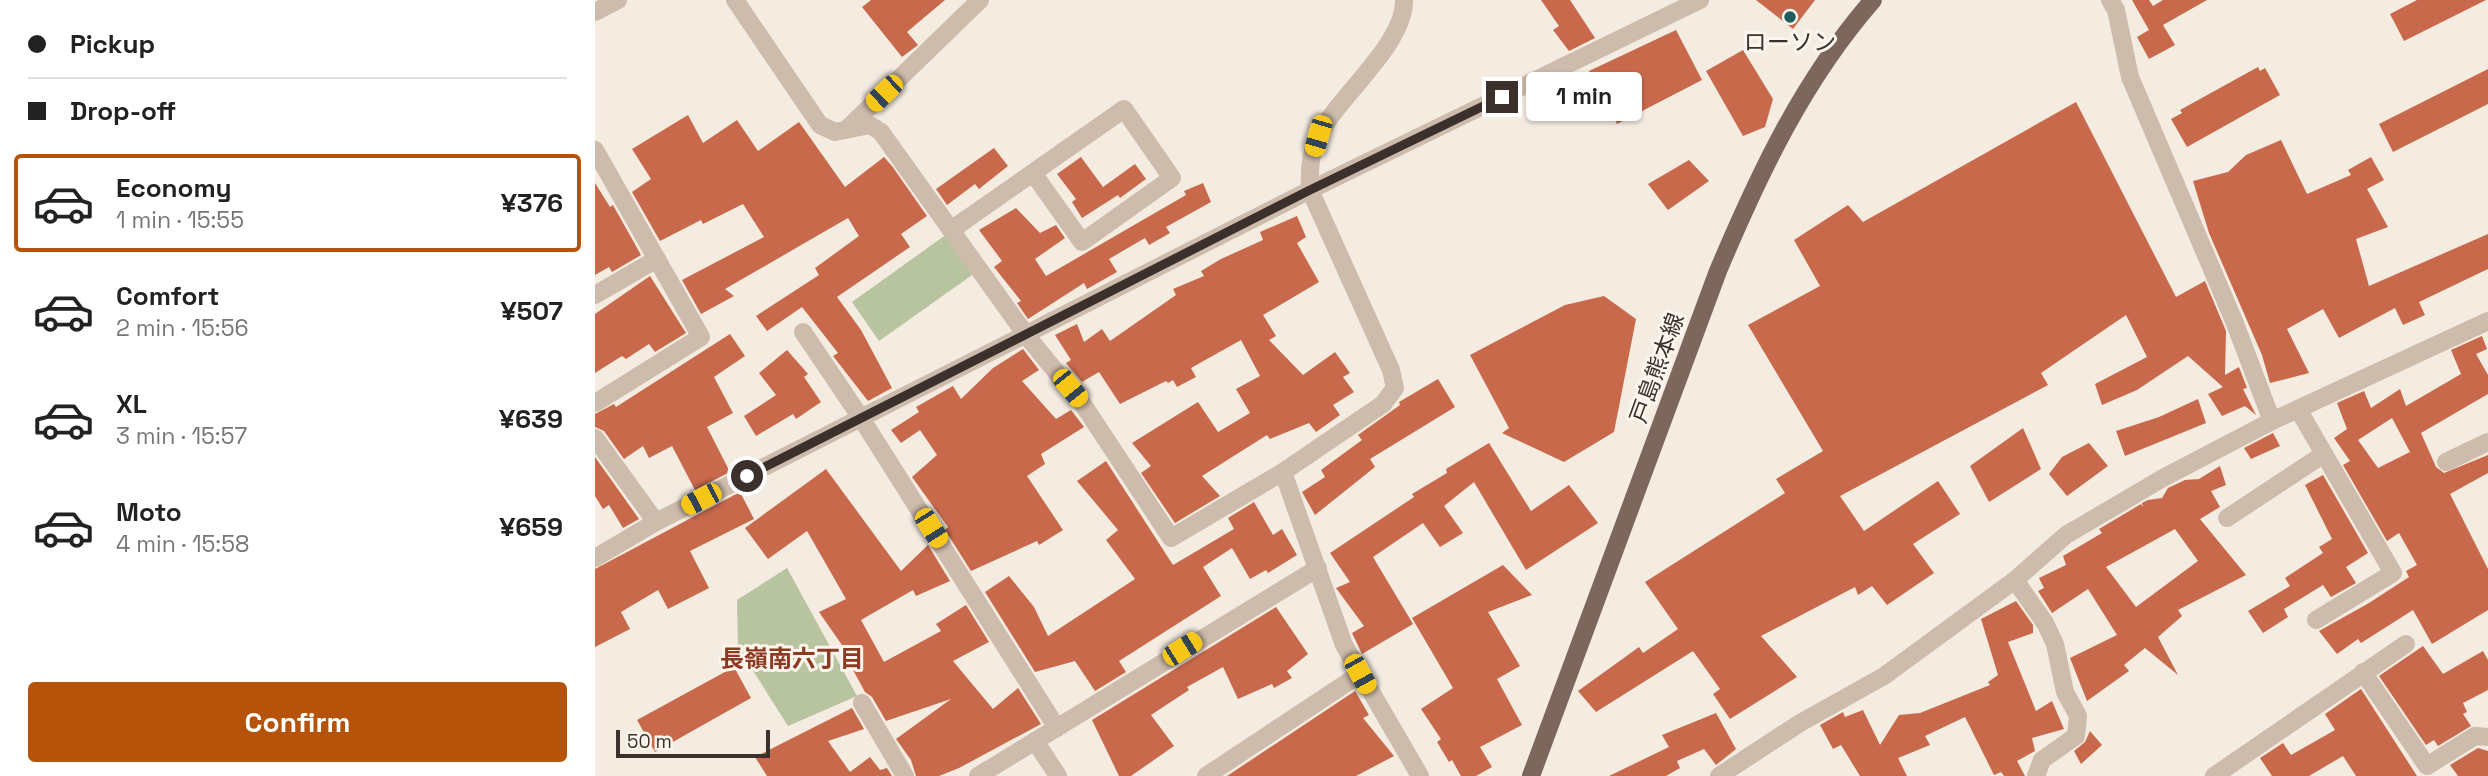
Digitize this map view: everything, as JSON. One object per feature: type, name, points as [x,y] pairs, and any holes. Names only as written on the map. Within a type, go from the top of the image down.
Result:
[{"type":"main road","name":"戸島熊本線","points":[[1531,776],[1718,271],[1743,212],[1778,138],[1821,67],[1873,0]]},
{"type":"street","points":[[595,12],[618,0]]},
{"type":"street","points":[[735,0],[820,125],[835,132],[870,125],[881,132],[1026,335],[1084,406],[1171,538],[1283,471],[1383,404],[1395,388],[1391,370],[1310,190],[1309,173],[1318,136],[1388,44],[1404,7],[1403,0]]},
{"type":"street","points":[[846,130],[980,0]]},
{"type":"street","points":[[595,558],[656,522],[1310,190],[1700,0]]},
{"type":"street","points":[[2110,0],[2116,10],[2130,77],[2234,321],[2272,421]]},
{"type":"street","points":[[951,230],[1124,109],[1172,178],[1082,242],[1033,173]]},
{"type":"street","points":[[595,150],[701,337],[595,403]]},
{"type":"street","points":[[595,295],[657,259]]},
{"type":"street","points":[[1720,776],[1800,723],[1884,676],[2015,580],[2066,535],[2163,478],[2272,421],[2488,321]]},
{"type":"street","points":[[803,332],[861,418],[1058,728]]},
{"type":"street","points":[[2298,409],[2393,573],[2316,620]]},
{"type":"street","points":[[595,438],[656,522]]},
{"type":"street","points":[[2446,462],[2488,442]]},
{"type":"street","points":[[2227,518],[2324,454]]},
{"type":"street","points":[[1283,471],[1344,645],[1416,774]]},
{"type":"street","points":[[978,776],[1318,568]]},
{"type":"street","points":[[2015,580],[2045,623],[2055,643],[2065,692],[2078,716],[2076,736],[2042,760],[2036,776]]},
{"type":"street","points":[[2214,776],[2406,643]]},
{"type":"street","points":[[2363,672],[2430,771],[2475,736],[2488,737]]},
{"type":"street","points":[[1206,776],[1360,674]]},
{"type":"street","points":[[862,703],[905,776]]},
{"type":"street","points":[[1035,741],[1058,776]]},
{"type":"green space","points":[[947,234],[975,273],[879,341],[852,302]]},
{"type":"green space","points":[[787,568],[857,696],[788,726],[738,647],[737,600]]},
{"type":"building","points":[[871,0],[945,0],[907,32],[918,45],[902,57],[862,7]]},
{"type":"building","points":[[1541,0],[1570,0],[1595,38],[1569,51],[1553,30],[1559,26]]},
{"type":"building","name":"ローソン","points":[[1756,0],[1815,0],[1793,29]]},
{"type":"building","points":[[2132,0],[2149,0],[2153,6],[2163,0],[2207,0],[2163,25],[2175,45],[2149,59],[2137,37],[2149,30]]},
{"type":"building","points":[[2417,0],[2486,0],[2404,41],[2390,14]]},
{"type":"building","points":[[1676,30],[1702,80],[1617,124],[1589,71]]},
{"type":"building","points":[[1743,50],[1773,99],[1765,127],[1743,136],[1706,71]]},
{"type":"building","points":[[2258,67],[2260,71],[2265,68],[2280,95],[2187,147],[2171,119],[2182,113],[2180,110]]},
{"type":"building","points":[[2488,69],[2488,104],[2393,152],[2379,124]]},
{"type":"building","points":[[2076,102],[2176,297],[2205,281],[2226,331],[2225,375],[2239,367],[2247,388],[2243,389],[2256,415],[2245,406],[2222,416],[2208,394],[2223,387],[2188,356],[2137,390],[2102,405],[2095,384],[2147,357],[2126,315],[2041,373],[2048,385],[1840,496],[1864,531],[1938,481],[1960,514],[1913,544],[1934,573],[1887,605],[1872,586],[1858,595],[1855,587],[1761,636],[1797,677],[1730,719],[1713,694],[1720,689],[1693,651],[1596,712],[1578,691],[1639,647],[1643,653],[1678,629],[1645,582],[1785,493],[1776,479],[1823,451],[1748,325],[1820,286],[1794,240],[1848,205],[1863,222]]},
{"type":"building","points":[[688,115],[703,143],[737,120],[758,151],[799,122],[845,187],[884,157],[892,166],[927,216],[901,234],[910,247],[837,297],[861,330],[892,388],[868,401],[833,356],[838,353],[802,307],[767,331],[756,316],[819,275],[815,268],[859,236],[848,218],[725,289],[734,296],[701,314],[682,280],[764,237],[743,204],[703,224],[701,220],[660,241],[632,192],[651,179],[632,149]]},
{"type":"building","points":[[2281,140],[2307,194],[2351,175],[2348,170],[2371,157],[2384,180],[2367,189],[2388,227],[2356,239],[2369,286],[2488,234],[2488,269],[2419,302],[2425,315],[2403,325],[2395,308],[2339,338],[2323,309],[2287,329],[2309,373],[2270,383],[2262,355],[2209,233],[2193,181],[2228,172],[2246,155]]},
{"type":"building","points":[[994,148],[1008,166],[979,189],[975,184],[947,205],[936,189]]},
{"type":"building","points":[[1081,157],[1103,187],[1135,164],[1146,179],[1120,198],[1118,195],[1082,218],[1072,202],[1076,199],[1057,174]]},
{"type":"building","points":[[1689,160],[1709,181],[1668,210],[1648,184]]},
{"type":"building","points":[[595,183],[610,207],[613,205],[641,255],[612,272],[609,267],[595,275]]},
{"type":"building","points":[[1203,183],[1211,202],[1166,227],[1170,233],[1149,245],[1145,238],[1109,259],[1117,272],[1087,289],[1084,283],[1028,319],[1017,303],[1021,301],[994,267],[1002,261],[979,230],[1016,208],[1040,233],[1056,225],[1065,238],[1035,259],[1046,276],[1186,195],[1184,191]]},
{"type":"building","points":[[1297,216],[1306,237],[1297,243],[1319,282],[1263,315],[1276,336],[1269,340],[1303,375],[1335,352],[1350,373],[1343,377],[1354,392],[1333,405],[1340,415],[1316,432],[1309,423],[1270,439],[1267,435],[1202,476],[1220,496],[1175,523],[1141,473],[1151,466],[1132,443],[1198,402],[1218,432],[1250,413],[1236,389],[1260,376],[1241,340],[1191,368],[1196,377],[1177,387],[1173,380],[1168,383],[1166,381],[1120,404],[1099,372],[1082,382],[1066,363],[1071,360],[1055,335],[1077,324],[1084,342],[1102,329],[1110,341],[1176,295],[1173,289],[1204,276],[1201,271],[1263,240],[1260,232]]},
{"type":"building","points":[[650,276],[686,333],[655,352],[649,344],[626,359],[622,356],[595,373],[595,314]]},
{"type":"building","points":[[1604,296],[1636,319],[1614,432],[1564,462],[1502,433],[1509,428],[1470,355],[1565,305]]},
{"type":"building","points":[[730,334],[745,356],[714,377],[733,413],[707,427],[730,472],[695,490],[672,446],[649,458],[643,446],[624,459],[604,431],[595,427],[595,414],[614,404],[616,407]]},
{"type":"building","points":[[2482,336],[2487,349],[2476,354],[2488,375],[2488,394],[2421,433],[2436,467],[2444,473],[2488,455],[2488,473],[2450,494],[2488,569],[2488,610],[2432,644],[2413,610],[2361,643],[2358,639],[2337,654],[2319,631],[2409,577],[2406,571],[2417,565],[2399,533],[2387,541],[2343,465],[2350,461],[2334,438],[2347,429],[2337,403],[2364,391],[2371,408],[2400,389],[2406,406],[2461,374],[2451,350]],"holes":[[[2392,418],[2410,452],[2378,468],[2358,440]]]},
{"type":"building","points":[[1023,349],[1039,370],[1022,381],[1056,419],[1071,410],[1084,427],[1041,454],[1045,464],[1027,476],[1063,530],[1039,545],[1037,541],[971,571],[945,530],[948,527],[912,477],[937,455],[920,430],[901,443],[891,430],[919,412],[916,407],[953,386],[961,399],[993,368]]},
{"type":"building","points":[[787,350],[808,374],[804,377],[821,402],[796,419],[793,414],[756,436],[744,416],[776,395],[759,373]]},
{"type":"building","points":[[1438,379],[1455,407],[1370,459],[1375,467],[1315,515],[1302,492],[1325,477],[1321,470],[1362,440],[1358,435],[1400,405],[1399,402]]},
{"type":"building","points":[[2198,399],[2206,423],[2125,456],[2116,431],[2159,417]]},
{"type":"building","points":[[2023,428],[2041,469],[1989,502],[1970,466]]},
{"type":"building","points":[[2273,433],[2280,446],[2251,459],[2244,448]]},
{"type":"building","points":[[1489,443],[1531,511],[1569,485],[1598,523],[1526,570],[1474,482],[1444,506],[1463,533],[1440,547],[1423,523],[1373,557],[1413,624],[1362,654],[1352,633],[1364,626],[1336,588],[1350,582],[1330,553],[1414,497],[1412,494],[1447,473],[1446,469]]},
{"type":"building","points":[[2089,443],[2108,466],[2067,496],[2049,474],[2062,457]]},
{"type":"building","points":[[595,457],[639,519],[623,528],[609,505],[603,509],[595,496]]},
{"type":"building","points":[[1106,461],[1173,565],[1234,529],[1228,518],[1254,502],[1273,535],[1282,529],[1297,555],[1268,573],[1266,570],[1250,579],[1232,548],[1203,567],[1221,596],[1119,661],[1126,672],[1095,691],[1075,661],[1035,672],[985,592],[1009,576],[1034,607],[1048,636],[1135,579],[1106,540],[1118,530],[1077,481]]},
{"type":"building","points":[[2220,466],[2226,485],[2211,491],[2220,507],[2200,519],[2246,575],[2178,610],[2182,616],[2158,637],[2178,675],[2145,648],[2124,665],[2129,671],[2087,701],[2070,658],[2117,635],[2088,589],[2052,613],[2038,591],[2044,588],[2039,578],[2066,565],[2063,556],[2102,533],[2099,529],[2141,504],[2143,507],[2142,503],[2148,500],[2162,498],[2168,488],[2185,480],[2199,479]],"holes":[[[2175,529],[2198,561],[2136,607],[2106,567]]]},
{"type":"building","points":[[826,469],[901,571],[928,545],[950,581],[916,596],[913,590],[861,620],[884,662],[941,631],[936,624],[966,605],[989,642],[953,661],[993,709],[1018,688],[1041,724],[959,768],[939,776],[916,776],[911,760],[896,739],[951,699],[886,721],[872,697],[865,692],[847,659],[851,658],[819,612],[846,599],[807,531],[768,559],[745,528]]},
{"type":"building","points":[[2323,475],[2368,553],[2346,567],[2356,583],[2331,597],[2323,585],[2284,609],[2288,617],[2263,633],[2248,611],[2290,586],[2285,578],[2323,553],[2319,547],[2332,539],[2305,485]]},
{"type":"building","points":[[740,492],[754,519],[690,551],[709,588],[668,609],[658,590],[621,612],[630,629],[595,647],[595,569]]},
{"type":"building","points":[[1503,565],[1532,595],[1488,612],[1520,666],[1497,679],[1522,725],[1480,747],[1492,767],[1476,776],[1461,776],[1437,742],[1441,739],[1421,709],[1453,688],[1412,618]]},
{"type":"building","points":[[2016,601],[2033,625],[2033,633],[2008,642],[2036,711],[2052,701],[2064,729],[2032,738],[2035,751],[2017,761],[2025,776],[2004,776],[2001,772],[1994,775],[1965,717],[1925,736],[1930,745],[1898,758],[1907,776],[1860,776],[1841,745],[1833,749],[1820,725],[1843,712],[1845,717],[1863,710],[1880,745],[1899,715],[1920,713],[1990,685],[1988,682],[1998,675],[1981,619]]},
{"type":"building","points":[[1276,607],[1308,654],[1287,671],[1292,678],[1274,688],[1272,684],[1238,699],[1223,667],[1187,687],[1189,690],[1151,715],[1174,746],[1131,776],[1119,776],[1092,720]]},
{"type":"building","points":[[2423,646],[2443,674],[2483,651],[2488,660],[2488,690],[2463,703],[2467,712],[2463,714],[2471,726],[2438,746],[2434,740],[2426,745],[2379,676]]},
{"type":"building","points":[[734,667],[751,698],[655,752],[637,720]]},
{"type":"building","points":[[2361,689],[2417,776],[2356,776],[2343,756],[2309,776],[2272,776],[2260,758],[2283,743],[2291,755],[2335,730],[2325,714]]},
{"type":"building","points":[[1355,691],[1369,715],[1363,718],[1394,756],[1356,776],[1227,776]]},
{"type":"building","points":[[852,708],[864,729],[828,741],[850,772],[870,757],[880,770],[887,768],[892,776],[767,776],[755,757]]},
{"type":"building","points":[[1716,713],[1736,749],[1716,765],[1704,749],[1677,761],[1680,768],[1666,776],[1609,776],[1669,747],[1662,735]]},
{"type":"building","points":[[2090,731],[2102,745],[2081,764],[2074,751],[2085,742]]},
{"type":"building","points":[[2478,748],[2488,751],[2488,776],[2458,776],[2450,765]]},
{"type":"place","name":"ローソン","points":[[1790,17]]},
{"type":"district","name":"長嶺南六丁目","points":[[792,658]]},
{"type":"route","points":[[747,476],[1310,190],[1502,97]]}]
